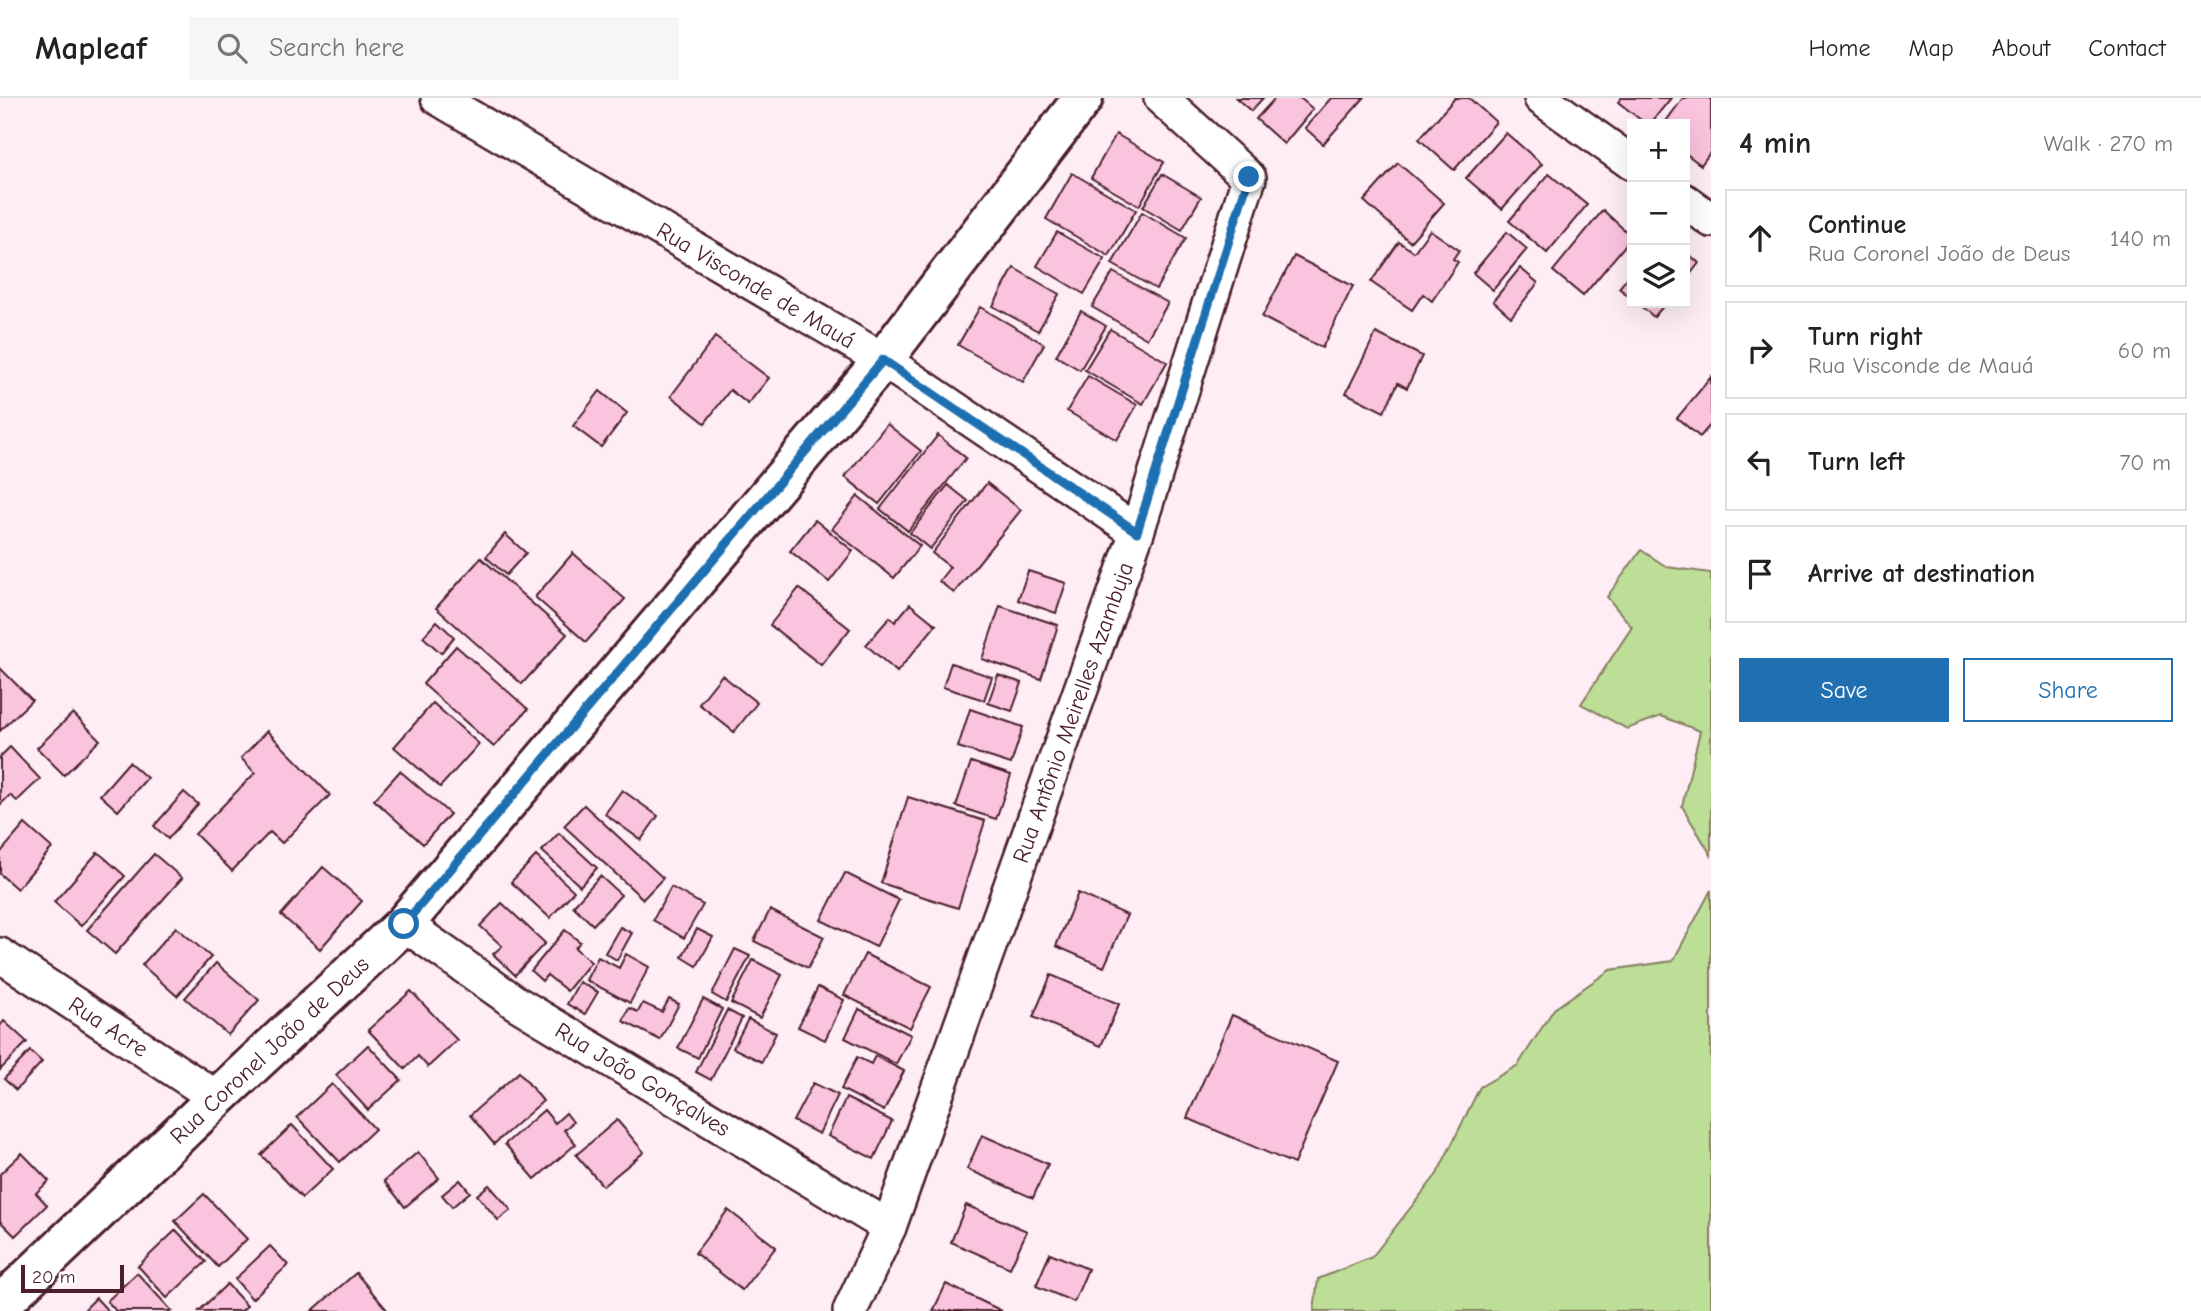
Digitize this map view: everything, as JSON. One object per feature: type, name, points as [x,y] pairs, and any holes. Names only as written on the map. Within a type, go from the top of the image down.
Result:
[{"type":"street","name":"Rua Visconde de Mauá","points":[[438,98],[883,360],[1137,532]]},
{"type":"street","name":"Rua Coronel João de Deus","points":[[0,1306],[404,924],[883,360],[1083,98]]},
{"type":"street","name":"Rua Antônio Meirelles Azambuja","points":[[850,1311],[889,1227],[1137,532],[1249,177],[1161,98]]},
{"type":"street","points":[[1541,98],[1627,159]]},
{"type":"street","points":[[1690,205],[1711,220]]},
{"type":"street","name":"Rua João Gonçalves","points":[[404,924],[516,1003],[889,1227]]},
{"type":"street","name":"Rua Acre","points":[[0,955],[217,1098]]},
{"type":"green space","points":[[1641,550],[1667,567],[1711,573],[1711,855],[1682,806],[1700,731],[1661,716],[1627,729],[1581,704],[1632,627],[1607,597]]},
{"type":"green space","points":[[1711,890],[1711,1311],[1314,1311],[1318,1279],[1372,1257],[1437,1174],[1480,1087],[1518,1065],[1554,1009],[1610,970],[1673,961]]},
{"type":"building","points":[[1236,98],[1263,98],[1251,111]]},
{"type":"building","points":[[1275,98],[1300,98],[1313,109],[1284,144],[1256,119]]},
{"type":"building","points":[[1331,98],[1364,98],[1323,144],[1305,128]]},
{"type":"building","points":[[1455,98],[1469,98],[1496,122],[1454,170],[1419,139]]},
{"type":"building","points":[[1621,98],[1671,98],[1654,119],[1640,119],[1618,102]]},
{"type":"building","points":[[1683,98],[1711,98],[1711,151],[1701,165],[1690,157],[1690,119],[1668,119]]},
{"type":"building","points":[[1506,133],[1542,164],[1502,209],[1466,178]]},
{"type":"building","points":[[1116,134],[1164,162],[1139,206],[1091,178]]},
{"type":"building","points":[[1398,163],[1444,203],[1410,242],[1364,201]]},
{"type":"building","points":[[1072,173],[1136,210],[1109,256],[1046,219]]},
{"type":"building","points":[[1162,174],[1201,197],[1182,230],[1143,207]]},
{"type":"building","points":[[1549,174],[1587,205],[1547,253],[1509,221]]},
{"type":"building","points":[[1603,210],[1627,232],[1627,243],[1583,296],[1553,271]]},
{"type":"building","points":[[1142,212],[1186,238],[1156,289],[1112,264]]},
{"type":"building","points":[[1430,230],[1459,250],[1453,259],[1458,262],[1432,301],[1423,294],[1412,310],[1371,282],[1399,242],[1414,252]]},
{"type":"building","points":[[1057,232],[1105,259],[1084,294],[1037,266]]},
{"type":"building","points":[[1507,232],[1527,249],[1493,290],[1473,273]]},
{"type":"building","points":[[1690,255],[1699,263],[1690,275]]},
{"type":"building","points":[[1294,256],[1353,286],[1322,348],[1262,317]]},
{"type":"building","points":[[1014,268],[1059,294],[1038,331],[993,306]]},
{"type":"building","points":[[1520,268],[1538,283],[1511,317],[1493,301]]},
{"type":"building","points":[[1113,272],[1168,303],[1147,339],[1092,307]]},
{"type":"building","points":[[1627,278],[1627,295],[1619,288]]},
{"type":"building","points":[[980,307],[1044,344],[1023,382],[958,345]]},
{"type":"building","points":[[1643,308],[1662,308],[1654,317]]},
{"type":"building","points":[[1081,311],[1106,326],[1080,370],[1056,356]]},
{"type":"building","points":[[1110,329],[1167,362],[1143,404],[1085,370]]},
{"type":"building","points":[[1376,333],[1422,356],[1407,388],[1398,383],[1384,412],[1346,393]]},
{"type":"building","points":[[715,337],[769,378],[748,404],[730,390],[705,423],[671,396]]},
{"type":"building","points":[[1088,376],[1137,405],[1117,440],[1067,411]]},
{"type":"building","points":[[1711,377],[1711,424],[1700,437],[1677,418]]},
{"type":"building","points":[[600,391],[627,413],[601,447],[573,426]]},
{"type":"building","points":[[887,424],[921,451],[879,504],[845,477]]},
{"type":"building","points":[[938,435],[966,458],[908,531],[880,509]]},
{"type":"building","points":[[987,483],[1021,510],[954,593],[939,581],[950,567],[932,553]]},
{"type":"building","points":[[948,485],[968,501],[930,549],[910,533]]},
{"type":"building","points":[[858,496],[920,546],[894,578],[832,529]]},
{"type":"building","points":[[815,520],[853,551],[829,582],[790,551]]},
{"type":"building","points":[[505,534],[526,553],[506,575],[486,557]]},
{"type":"building","points":[[573,553],[625,599],[586,642],[535,597]]},
{"type":"building","points":[[481,558],[567,634],[522,684],[436,608]]},
{"type":"building","points":[[1028,571],[1066,583],[1056,613],[1018,600]]},
{"type":"building","points":[[799,588],[850,629],[821,665],[770,625]]},
{"type":"building","points":[[910,604],[936,625],[897,672],[866,645],[890,617],[895,622]]},
{"type":"building","points":[[1000,606],[1058,625],[1041,679],[982,659]]},
{"type":"building","points":[[437,621],[454,637],[441,653],[423,637]]},
{"type":"building","points":[[456,646],[528,709],[494,747],[423,684]]},
{"type":"building","points":[[951,663],[992,677],[984,700],[943,687]]},
{"type":"building","points":[[0,668],[32,700],[0,731]]},
{"type":"building","points":[[722,675],[757,703],[734,732],[699,704]]},
{"type":"building","points":[[998,675],[1022,683],[1012,711],[988,703]]},
{"type":"building","points":[[433,703],[479,744],[440,787],[394,747]]},
{"type":"building","points":[[970,709],[1023,727],[1011,764],[958,747]]},
{"type":"building","points":[[73,713],[100,740],[64,775],[37,748]]},
{"type":"building","points":[[267,731],[330,795],[282,843],[270,832],[232,871],[195,834],[255,773],[241,758]]},
{"type":"building","points":[[10,747],[40,779],[17,801],[10,795],[0,805],[0,757]]},
{"type":"building","points":[[129,762],[147,778],[118,811],[100,795]]},
{"type":"building","points":[[971,762],[1011,775],[996,819],[956,806]]},
{"type":"building","points":[[400,771],[450,814],[423,844],[374,800]]},
{"type":"building","points":[[622,790],[658,816],[641,840],[605,814]]},
{"type":"building","points":[[184,792],[198,804],[168,839],[154,826]]},
{"type":"building","points":[[908,797],[985,821],[958,908],[881,883]]},
{"type":"building","points":[[584,805],[663,878],[643,899],[564,826]]},
{"type":"building","points":[[25,824],[52,848],[17,889],[0,874],[0,853]]},
{"type":"building","points":[[559,833],[597,868],[580,886],[542,851]]},
{"type":"building","points":[[98,852],[125,876],[81,926],[54,902]]},
{"type":"building","points":[[154,854],[182,878],[115,954],[87,930]]},
{"type":"building","points":[[536,856],[574,891],[550,918],[511,882]]},
{"type":"building","points":[[323,867],[362,901],[320,949],[281,915]]},
{"type":"building","points":[[845,873],[899,900],[876,947],[821,920]]},
{"type":"building","points":[[600,876],[621,895],[593,925],[573,906]]},
{"type":"building","points":[[671,887],[703,905],[684,938],[653,920]]},
{"type":"building","points":[[1078,893],[1127,915],[1104,967],[1056,946]]},
{"type":"building","points":[[502,903],[545,943],[515,975],[493,954],[502,946],[480,926]]},
{"type":"building","points":[[770,910],[824,937],[808,968],[754,941]]},
{"type":"building","points":[[176,927],[211,957],[177,996],[142,965]]},
{"type":"building","points":[[620,927],[632,933],[617,960],[605,953]]},
{"type":"building","points":[[697,929],[713,937],[697,966],[682,957]]},
{"type":"building","points":[[565,930],[580,942],[575,948],[591,962],[567,991],[547,975],[542,981],[531,971]]},
{"type":"building","points":[[735,949],[750,956],[726,1002],[712,994]]},
{"type":"building","points":[[626,954],[649,967],[630,1003],[586,980],[598,957],[619,968]]},
{"type":"building","points":[[865,954],[931,987],[910,1028],[844,995]]},
{"type":"building","points":[[753,960],[782,975],[760,1018],[731,1003]]},
{"type":"building","points":[[216,963],[259,1000],[228,1035],[185,998]]},
{"type":"building","points":[[1051,975],[1119,1004],[1101,1046],[1033,1017]]},
{"type":"building","points":[[579,982],[598,992],[585,1014],[567,1004]]},
{"type":"building","points":[[818,987],[844,1000],[825,1040],[798,1027]]},
{"type":"building","points":[[411,991],[457,1040],[428,1067],[418,1056],[405,1069],[368,1030]]},
{"type":"building","points":[[669,999],[679,1004],[660,1040],[623,1021],[629,1008],[638,1012],[643,1003],[662,1012]]},
{"type":"building","points":[[703,999],[722,1009],[698,1058],[678,1048]]},
{"type":"building","points":[[859,1009],[911,1035],[896,1064],[845,1038]]},
{"type":"building","points":[[727,1010],[742,1018],[711,1080],[696,1072]]},
{"type":"building","points":[[1232,1015],[1338,1061],[1294,1164],[1187,1118]]},
{"type":"building","points":[[748,1019],[776,1033],[762,1062],[733,1048]]},
{"type":"building","points":[[4,1021],[27,1042],[0,1070],[0,1026]]},
{"type":"building","points":[[368,1045],[401,1080],[368,1110],[336,1075]]},
{"type":"building","points":[[30,1051],[42,1062],[16,1090],[4,1079]]},
{"type":"building","points":[[875,1056],[904,1071],[884,1111],[841,1089],[857,1057],[871,1064]]},
{"type":"building","points":[[519,1072],[543,1101],[494,1144],[470,1115]]},
{"type":"building","points":[[813,1083],[838,1095],[819,1134],[793,1121]]},
{"type":"building","points":[[332,1084],[375,1129],[340,1162],[297,1117]]},
{"type":"building","points":[[846,1098],[892,1121],[874,1159],[828,1136]]},
{"type":"building","points":[[544,1110],[555,1123],[566,1113],[573,1122],[564,1130],[576,1144],[535,1179],[505,1144]]},
{"type":"building","points":[[617,1120],[644,1152],[603,1186],[576,1155]]},
{"type":"building","points":[[292,1125],[333,1169],[302,1198],[261,1155]]},
{"type":"building","points":[[982,1135],[1048,1164],[1033,1198],[967,1169]]},
{"type":"building","points":[[418,1152],[439,1178],[405,1207],[384,1181]]},
{"type":"building","points":[[22,1153],[49,1181],[36,1193],[47,1205],[15,1236],[0,1221],[0,1174]]},
{"type":"building","points":[[460,1180],[470,1192],[452,1207],[442,1195]]},
{"type":"building","points":[[489,1185],[511,1210],[498,1220],[477,1195]]},
{"type":"building","points":[[204,1194],[247,1239],[218,1267],[175,1221]]},
{"type":"building","points":[[966,1205],[1027,1231],[1010,1268],[951,1242]]},
{"type":"building","points":[[728,1210],[776,1247],[742,1290],[695,1253]]},
{"type":"building","points":[[176,1230],[206,1262],[167,1298],[138,1266]]},
{"type":"building","points":[[270,1246],[288,1265],[252,1299],[235,1279]]},
{"type":"building","points":[[1050,1253],[1088,1269],[1074,1302],[1036,1286]]},
{"type":"building","points":[[137,1273],[172,1311],[116,1311],[107,1301]]},
{"type":"building","points":[[356,1273],[388,1311],[312,1311]]},
{"type":"building","points":[[227,1284],[247,1306],[241,1311],[199,1311]]},
{"type":"building","points":[[946,1284],[1002,1311],[933,1311]]},
{"type":"building","points":[[96,1298],[108,1311],[83,1311]]},
{"type":"route","points":[[404,924],[883,360],[1137,532],[1249,177]]}]
